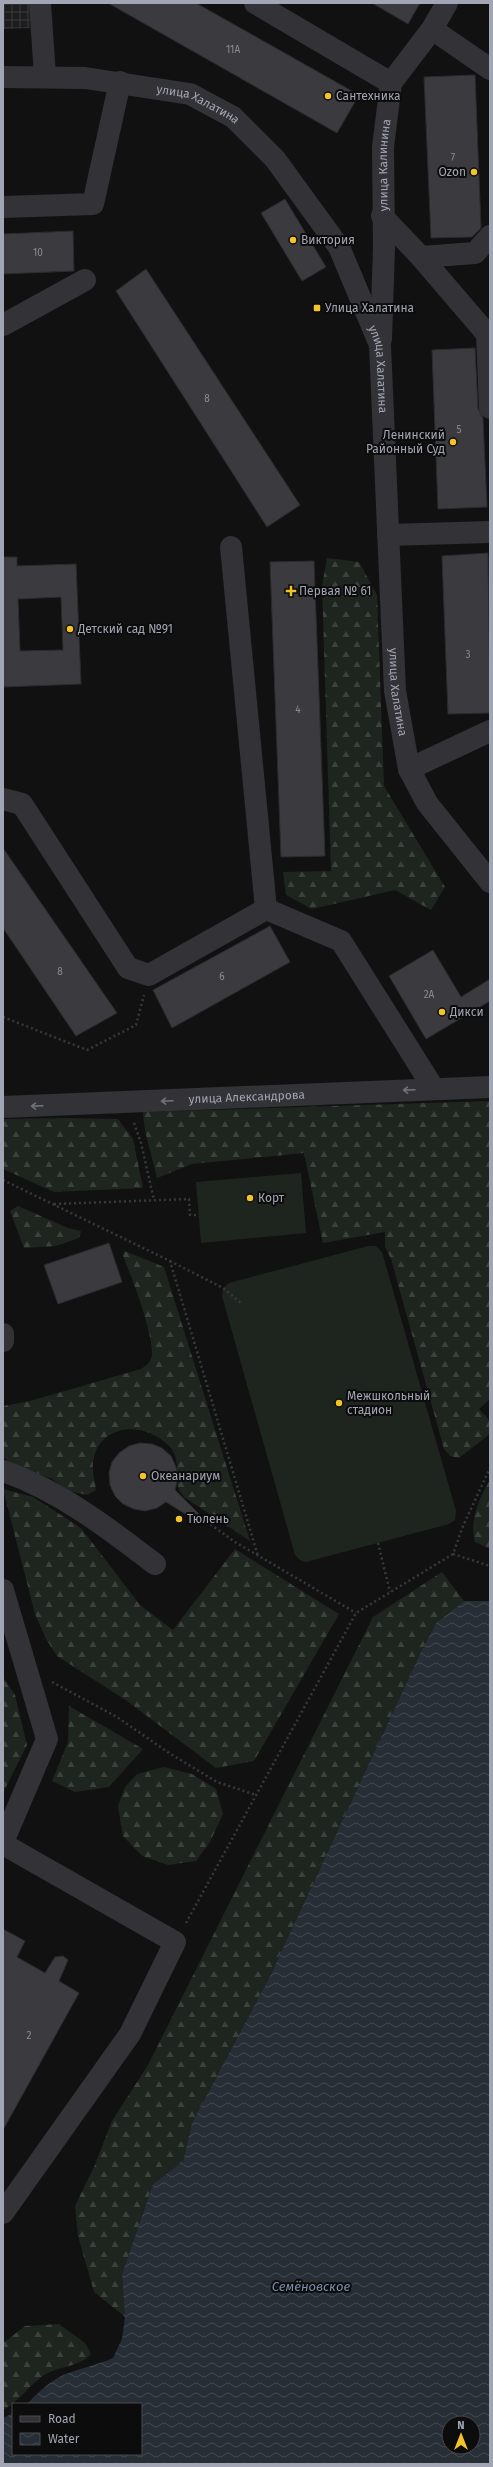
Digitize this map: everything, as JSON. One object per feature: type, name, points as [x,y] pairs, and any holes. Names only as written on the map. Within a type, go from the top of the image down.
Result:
[{"type":"street","points":[[40,3],[45,76]]},
{"type":"street","points":[[255,3],[391,83],[432,29],[447,3]]},
{"type":"street","points":[[432,29],[490,69]]},
{"type":"street","name":"улица Халатина","points":[[3,76],[45,76],[120,82],[190,94],[233,117],[275,159],[340,247],[380,345],[395,691],[409,769],[427,803],[490,882]]},
{"type":"street","points":[[3,207],[93,204],[120,82]]},
{"type":"street","name":"улица Калинина","points":[[380,345],[384,248],[382,216],[383,147],[391,83]]},
{"type":"street","points":[[382,216],[421,257],[487,334],[490,408]]},
{"type":"street","points":[[421,257],[475,252],[490,236]]},
{"type":"street","points":[[3,326],[85,280]]},
{"type":"street","points":[[388,535],[490,532]]},
{"type":"street","points":[[231,547],[266,909]]},
{"type":"street","points":[[409,769],[490,731]]},
{"type":"street","points":[[3,799],[22,804],[128,968],[149,975],[266,909]]},
{"type":"street","points":[[266,909],[341,941],[434,1089]]},
{"type":"street","name":"улица Александрова","points":[[3,1107],[490,1087]]},
{"type":"street","points":[[3,1334],[3,1341]]},
{"type":"street","points":[[3,1472],[27,1480],[97,1520],[155,1564]]},
{"type":"street","points":[[3,1590],[47,1739],[3,1843],[175,1942],[130,2034],[3,2213]]},
{"type":"path","points":[[3,1017],[87,1050],[136,1025],[149,975]]},
{"type":"path","points":[[132,1102],[133,1120],[141,1143],[154,1200]]},
{"type":"path","points":[[3,1180],[223,1288],[241,1303]]},
{"type":"path","points":[[53,1204],[189,1199],[190,1215],[199,1215]]},
{"type":"path","points":[[170,1261],[258,1556]]},
{"type":"path","points":[[175,1942],[356,1613],[453,1554],[463,1526],[490,1468]]},
{"type":"path","points":[[178,1501],[235,1542],[356,1613]]},
{"type":"path","points":[[378,1543],[390,1592]]},
{"type":"path","points":[[453,1554],[490,1566]]},
{"type":"path","points":[[26,1667],[116,1717],[169,1753],[217,1782],[256,1795]]},
{"type":"shaded area","points":[[3,3],[29,3],[30,28],[3,29]]},
{"type":"green space","points":[[327,558],[359,562],[377,595],[384,786],[445,887],[431,910],[395,890],[312,909],[286,895],[283,872],[331,871],[322,586]]},
{"type":"green space","points":[[490,1101],[490,1399],[479,1409],[490,1421],[490,1434],[459,1458],[450,1456],[444,1449],[391,1259],[385,1247],[385,1232],[323,1243],[304,1153],[192,1164],[157,1178],[147,1137],[143,1112]]},
{"type":"green space","points":[[3,1119],[118,1119],[133,1139],[143,1188],[54,1192],[3,1169]]},
{"type":"green space","name":"Корт","points":[[301,1173],[306,1233],[201,1243],[196,1182]]},
{"type":"green space","points":[[18,1206],[68,1228],[81,1231],[79,1238],[56,1246],[24,1248],[10,1211]]},
{"type":"green space","name":"Межшкольный стадион","points":[[368,1246],[376,1246],[382,1252],[456,1511],[455,1520],[449,1524],[306,1562],[300,1560],[295,1555],[222,1296],[223,1288],[229,1283]]},
{"type":"green space","points":[[125,1251],[164,1267],[250,1541],[184,1497],[178,1487],[175,1455],[169,1446],[148,1432],[124,1430],[113,1433],[104,1439],[97,1449],[93,1462],[96,1490],[87,1495],[69,1491],[52,1479],[13,1464],[3,1457],[3,1406],[30,1401],[141,1369],[150,1361],[152,1355],[146,1319],[123,1256]]},
{"type":"green space","points":[[490,1480],[490,1549],[475,1542],[473,1526],[476,1510],[482,1494]]},
{"type":"green space","points":[[3,1489],[33,1497],[81,1528],[140,1605],[173,1630],[235,1549],[339,1614],[254,1761],[216,1768],[127,1701],[57,1656],[46,1639],[35,1614]]},
{"type":"green space","points":[[442,1572],[464,1601],[436,1623],[420,1654],[269,1978],[192,2123],[183,2161],[153,2184],[122,2274],[125,2317],[94,2292],[78,2236],[75,2206],[94,2167],[112,2121],[148,2065],[373,1617]]},
{"type":"green space","points":[[3,1677],[15,1695],[27,1745],[3,1793]]},
{"type":"green space","points":[[69,1706],[143,1749],[109,1787],[75,1792],[52,1781],[68,1742]]},
{"type":"green space","points":[[164,1767],[192,1774],[216,1789],[223,1814],[210,1842],[196,1861],[168,1865],[142,1856],[123,1836],[118,1806],[125,1787],[137,1774]]},
{"type":"green space","points":[[59,2324],[85,2343],[91,2354],[82,2361],[48,2373],[36,2381],[15,2402],[3,2410],[3,2343],[25,2326]]},
{"type":"water","name":"Семёновское","points":[[464,1601],[490,1601],[490,2464],[3,2464],[3,2418],[12,2414],[12,2455],[142,2455],[142,2403],[28,2403],[45,2387],[60,2377],[113,2358],[122,2339],[125,2317],[122,2274],[153,2184],[183,2161],[192,2123],[269,1978],[420,1654],[436,1623]]},
{"type":"building","points":[[108,3],[196,3],[359,95],[337,133]]},
{"type":"building","points":[[372,3],[420,3],[408,24]]},
{"type":"building","points":[[475,75],[481,228],[472,237],[431,238],[424,77]]},
{"type":"building","name":"Виктория","points":[[285,199],[326,267],[302,281],[261,213]]},
{"type":"building","points":[[73,231],[74,271],[3,274],[3,234]]},
{"type":"building","points":[[146,269],[300,505],[267,527],[116,291]]},
{"type":"building","points":[[475,348],[478,409],[483,418],[487,507],[438,509],[432,350]]},
{"type":"building","points":[[488,553],[490,713],[448,714],[442,556]]},
{"type":"building","name":"Детский сад №91","points":[[3,557],[17,557],[17,566],[76,564],[81,684],[3,687]],"holes":[[[61,597],[63,650],[20,651],[18,599]]]},
{"type":"building","points":[[314,561],[325,856],[281,857],[270,562]]},
{"type":"building","points":[[3,848],[117,1013],[76,1036],[3,928]]},
{"type":"building","points":[[270,926],[290,962],[172,1028],[153,990]]},
{"type":"building","points":[[433,950],[461,997],[490,979],[490,1001],[426,1039],[389,976]]},
{"type":"building","points":[[109,1243],[122,1282],[58,1304],[44,1265]]},
{"type":"building","name":"Океанариум","points":[[140,1443],[152,1444],[162,1448],[171,1456],[176,1467],[178,1478],[175,1490],[202,1517],[198,1522],[166,1502],[157,1508],[145,1511],[134,1509],[123,1504],[115,1496],[110,1485],[109,1473],[112,1462],[119,1453],[129,1446]]},
{"type":"building","points":[[3,1929],[25,1941],[17,1957],[45,1973],[55,1957],[63,1956],[68,1960],[59,1981],[79,1993],[3,2130]]},
{"type":"place","name":"Сантехника","points":[[328,96]]},
{"type":"place","name":"Ozon","points":[[474,172]]},
{"type":"place","name":"Виктория","points":[[293,240]]},
{"type":"place","name":"Улица Халатина","points":[[317,308]]},
{"type":"place","name":"Ленинский Районный Суд","points":[[453,442]]},
{"type":"place","name":"Первая № 61","points":[[291,591]]},
{"type":"place","name":"Детский сад №91","points":[[70,629]]},
{"type":"place","name":"Дикси","points":[[442,1012]]},
{"type":"place","name":"Корт","points":[[250,1198]]},
{"type":"place","name":"Межшкольный стадион","points":[[339,1403]]},
{"type":"place","name":"Океанариум","points":[[143,1476]]},
{"type":"place","name":"Тюлень","points":[[179,1519]]}]
